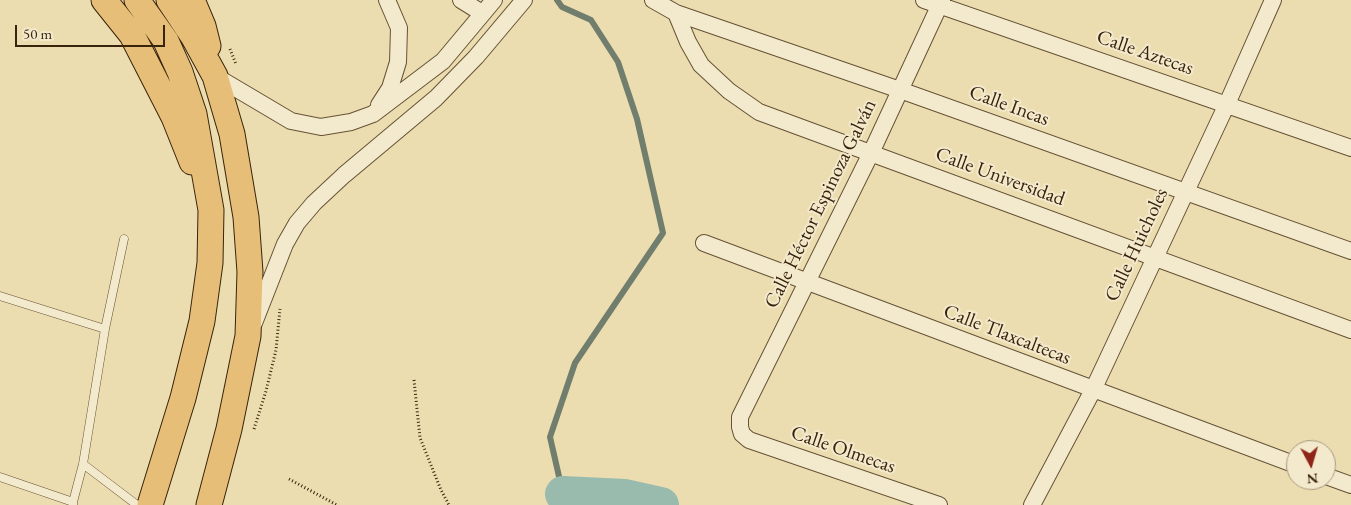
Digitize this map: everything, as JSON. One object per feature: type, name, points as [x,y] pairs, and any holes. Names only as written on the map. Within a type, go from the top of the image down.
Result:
[{"type":"main road","points":[[104,0],[132,36],[174,117],[211,210]]},
{"type":"main road","points":[[137,0],[166,41],[180,72],[194,114],[211,210],[210,263],[202,321],[183,398],[150,505]]},
{"type":"main road","points":[[169,0],[193,36],[215,76]]},
{"type":"main road","points":[[192,0],[203,26],[232,134],[246,217],[250,272],[248,336],[229,429],[209,505]]},
{"type":"street","points":[[373,114],[390,88],[398,62],[399,28],[387,0]]},
{"type":"street","points":[[461,0],[482,13]]},
{"type":"street","points":[[215,76],[291,121],[322,126],[350,122],[373,114],[443,61],[494,0]]},
{"type":"street","name":"Calle Incas","points":[[653,0],[676,13],[900,90],[1351,250]]},
{"type":"street","name":"Calle Huicholes","points":[[1032,505],[1093,390],[1227,104],[1273,0]]},
{"type":"street","name":"Calle Aztecas","points":[[936,2],[1351,148]]},
{"type":"street","name":"Calle Héctor Espinoza Galván","points":[[740,427],[740,417],[871,153],[900,90],[936,2]]},
{"type":"street","points":[[248,336],[285,244],[297,223],[314,203],[344,175],[436,98],[476,57],[522,3]]},
{"type":"street","name":"Calle Universidad","points":[[676,13],[688,42],[701,65],[729,91],[758,112],[1351,330]]},
{"type":"street","name":"Calle Tlaxcaltecas","points":[[704,243],[1286,461]]},
{"type":"street","name":"Calle Olmecas","points":[[740,427],[742,434],[749,440],[938,505]]},
{"type":"street","points":[[1336,480],[1351,485]]},
{"type":"lane","points":[[0,477],[73,504],[83,464],[105,329],[124,238]]},
{"type":"lane","points":[[0,296],[105,329]]},
{"type":"lane","points":[[83,464],[137,505]]},
{"type":"path","points":[[414,380],[420,438],[449,505]]},
{"type":"path","points":[[289,479],[337,505]]},
{"type":"waterway","points":[[557,0],[562,7],[591,20],[618,62],[637,119],[663,233],[575,363],[550,437],[563,494]]},
{"type":"waterway","points":[[563,494],[625,497],[661,505]]}]
